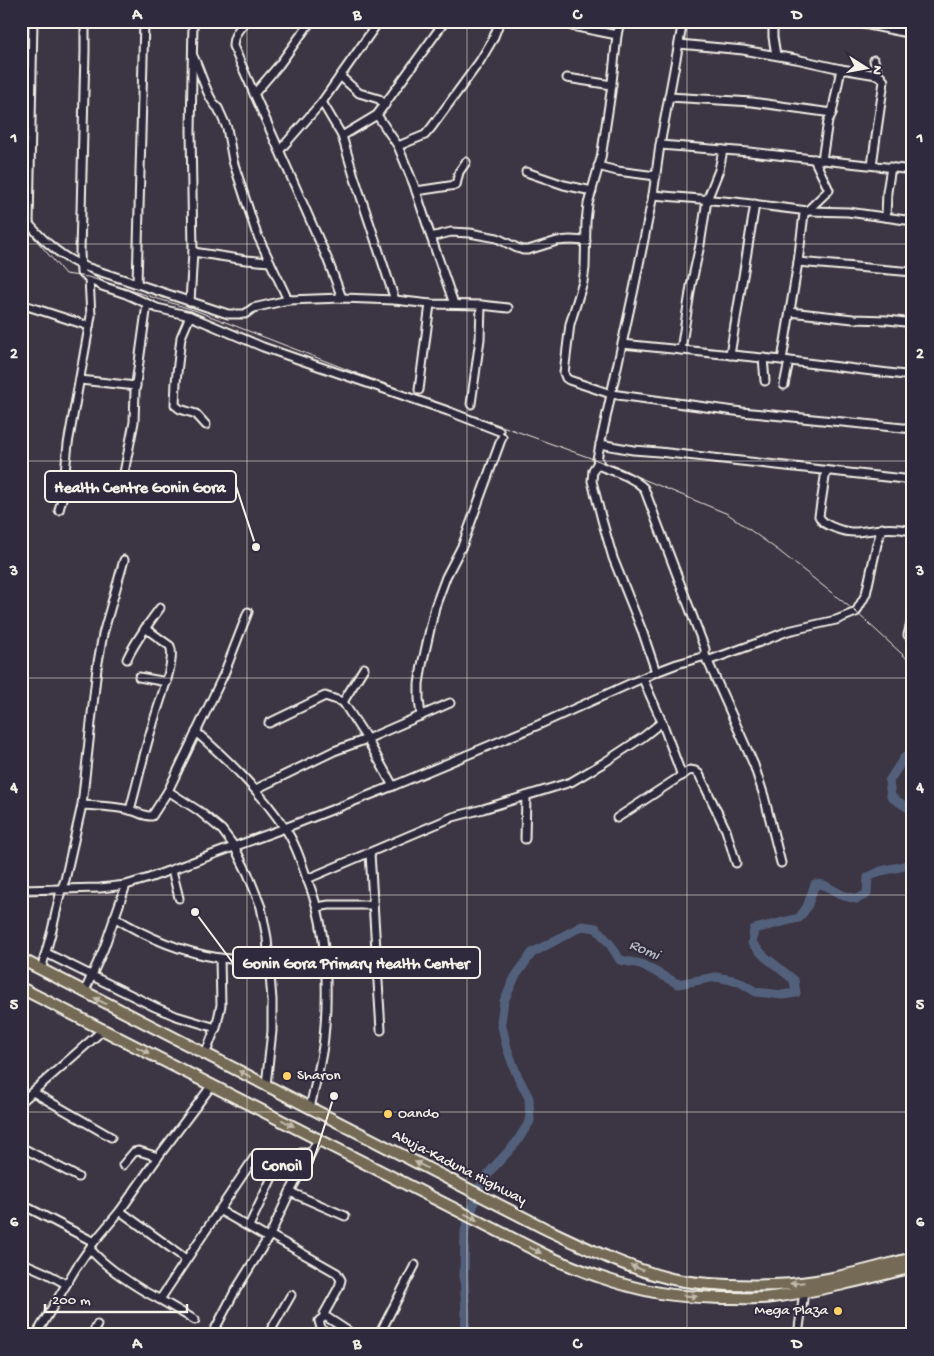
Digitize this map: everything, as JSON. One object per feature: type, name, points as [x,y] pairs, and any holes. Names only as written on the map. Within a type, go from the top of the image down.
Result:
[{"type":"highway","name":"Abuja-Kaduna Highway","points":[[21,959],[552,1232],[607,1257],[666,1278],[684,1282],[761,1286],[815,1282],[842,1277],[913,1258]]},
{"type":"highway","points":[[21,988],[548,1256],[605,1279],[656,1293],[682,1296],[770,1297],[804,1292],[913,1267]]},
{"type":"highway","points":[[868,1278],[879,1279],[913,1275]]},
{"type":"street","points":[[29,224],[33,21]]},
{"type":"street","points":[[84,21],[85,51],[80,227],[81,273],[102,286],[157,308],[190,316],[264,347],[439,408],[500,434],[463,544],[446,577],[435,607],[422,665],[419,699],[421,716]]},
{"type":"street","points":[[137,284],[144,21]]},
{"type":"street","points":[[190,302],[193,252],[191,131],[193,21]]},
{"type":"street","points":[[246,21],[236,32],[233,46],[327,258],[342,298]]},
{"type":"street","points":[[254,94],[279,65],[311,21]]},
{"type":"street","points":[[280,150],[322,102],[378,21]]},
{"type":"street","points":[[342,136],[377,115],[445,21]]},
{"type":"street","points":[[398,146],[425,135],[431,128],[480,62],[493,39],[500,21]]},
{"type":"street","points":[[567,21],[572,26],[617,35]]},
{"type":"street","points":[[620,21],[601,158],[588,204],[585,268],[570,324],[564,373],[566,378],[610,394],[742,412],[913,429]]},
{"type":"street","points":[[656,672],[643,633],[613,558],[592,481],[593,470],[600,461],[597,459],[653,195],[660,145],[683,21]]},
{"type":"street","points":[[773,21],[776,56]]},
{"type":"street","points":[[849,21],[913,34]]},
{"type":"street","points":[[679,44],[742,50],[877,75],[884,81],[872,165]]},
{"type":"street","points":[[192,56],[198,65],[210,97],[218,108],[227,128],[236,170],[256,232],[288,300]]},
{"type":"street","points":[[874,60],[877,75]]},
{"type":"street","points":[[784,385],[790,312],[804,211],[829,190],[818,160],[832,112],[841,69]]},
{"type":"street","points":[[340,76],[359,93],[379,99],[384,104]]},
{"type":"street","points":[[566,78],[612,85]]},
{"type":"street","points":[[669,97],[752,102],[832,112]]},
{"type":"street","points":[[322,102],[342,136],[395,300]]},
{"type":"street","points":[[377,115],[398,146],[416,191],[454,304]]},
{"type":"street","points":[[660,145],[913,170]]},
{"type":"street","points":[[682,350],[691,286],[707,200],[719,170],[723,150]]},
{"type":"street","points":[[416,191],[456,184],[459,172],[466,162]]},
{"type":"street","points":[[598,166],[617,171],[656,176]]},
{"type":"street","points":[[886,217],[891,167]]},
{"type":"street","points":[[526,172],[564,185],[592,191]]},
{"type":"street","points":[[653,195],[755,204],[804,211],[848,212],[913,221]]},
{"type":"street","points":[[730,355],[755,204]]},
{"type":"street","points":[[21,215],[48,245],[67,259],[190,302],[235,315],[245,314],[253,308],[288,300],[342,298],[508,308]]},
{"type":"street","points":[[430,237],[451,232],[470,233],[497,238],[523,250],[557,241],[586,241]]},
{"type":"street","points":[[193,252],[270,262]]},
{"type":"street","points":[[798,262],[913,272]]},
{"type":"street","points":[[59,510],[68,444],[90,326],[89,278]]},
{"type":"street","points":[[21,304],[90,326]]},
{"type":"street","points":[[122,478],[134,422],[135,391],[147,304]]},
{"type":"street","points":[[419,390],[430,304]]},
{"type":"street","points":[[471,404],[480,339],[481,305]]},
{"type":"street","points":[[790,312],[913,323]]},
{"type":"street","points":[[190,316],[181,337],[175,405],[180,409],[196,414],[206,425]]},
{"type":"street","points":[[622,344],[785,360],[913,376]]},
{"type":"street","points":[[763,358],[765,381]]},
{"type":"street","points":[[80,380],[136,386]]},
{"type":"street","points":[[600,444],[632,450],[913,480]]},
{"type":"street","points":[[597,464],[625,475],[644,488],[705,650],[706,658],[754,764],[764,796],[780,863]]},
{"type":"street","points":[[826,471],[819,516],[821,520],[834,528],[848,533],[882,528],[913,530]]},
{"type":"street","points":[[21,890],[61,890],[126,885],[172,870],[393,786],[536,726],[656,672],[702,657],[706,658],[760,642],[788,631],[836,620],[856,612],[866,594],[882,528]]},
{"type":"street","points":[[868,531],[877,544]]},
{"type":"street","points":[[42,970],[82,805],[97,668],[103,634],[124,560]]},
{"type":"street","points":[[127,659],[145,628],[160,608]]},
{"type":"street","points":[[82,805],[130,810],[151,817],[168,791],[224,674],[248,612]]},
{"type":"street","points":[[908,635],[913,615]]},
{"type":"street","points":[[130,810],[153,723],[167,682],[172,648],[145,628]]},
{"type":"street","points":[[343,702],[364,668]]},
{"type":"street","points":[[139,677],[167,682]]},
{"type":"street","points":[[643,679],[662,722],[682,776]]},
{"type":"street","points":[[269,723],[325,696],[343,702],[367,739],[393,786]]},
{"type":"street","points":[[256,789],[334,751],[450,704]]},
{"type":"street","points":[[307,879],[453,817],[571,782],[644,737],[662,722]]},
{"type":"street","points":[[196,732],[256,789],[285,828],[300,858],[317,907],[325,962],[326,1002],[324,1038],[310,1108]]},
{"type":"street","points":[[617,818],[692,770],[699,774],[726,830],[736,862]]},
{"type":"street","points":[[168,791],[222,830],[234,846],[261,907],[268,938],[272,1000],[272,1031],[266,1085]]},
{"type":"street","points":[[525,839],[526,796]]},
{"type":"street","points":[[370,853],[381,1030]]},
{"type":"street","points":[[172,870],[179,898]]},
{"type":"street","points":[[84,992],[104,948],[126,885]]},
{"type":"street","points":[[317,907],[329,905],[373,905]]},
{"type":"street","points":[[114,917],[135,930],[189,951],[220,958],[269,959]]},
{"type":"street","points":[[46,953],[176,1016],[216,1028]]},
{"type":"street","points":[[205,1055],[216,1028],[221,1005],[220,958]]},
{"type":"street","points":[[21,1102],[103,1030]]},
{"type":"street","points":[[36,1335],[66,1284],[94,1242],[120,1211],[212,1085]]},
{"type":"street","points":[[33,1092],[111,1137]]},
{"type":"street","points":[[212,1335],[234,1293],[269,1236],[319,1138]]},
{"type":"street","points":[[21,1147],[78,1177]]},
{"type":"street","points":[[123,1165],[134,1152],[140,1151],[158,1157]]},
{"type":"street","points":[[159,1299],[256,1155],[260,1154],[278,1165],[288,1163],[301,1153],[311,1153]]},
{"type":"street","points":[[249,1226],[278,1165]]},
{"type":"street","points":[[290,1192],[345,1216]]},
{"type":"street","points":[[21,1204],[94,1242]]},
{"type":"street","points":[[219,1210],[340,1276],[339,1287],[324,1314],[325,1316],[319,1321],[326,1335]]},
{"type":"street","points":[[120,1211],[186,1259]]},
{"type":"street","points":[[90,1249],[98,1259],[141,1288],[195,1320]]},
{"type":"street","points":[[21,1262],[66,1284]]},
{"type":"street","points":[[379,1335],[415,1265]]},
{"type":"street","points":[[798,1335],[804,1292]]},
{"type":"street","points":[[268,1335],[291,1296]]},
{"type":"street","points":[[325,1316],[354,1335]]},
{"type":"street","points":[[92,1335],[97,1325]]},
{"type":"waterway","name":"Romi","points":[[913,753],[911,752],[904,758],[889,781],[891,797],[913,811]]},
{"type":"waterway","name":"Romi","points":[[465,1335],[465,1231],[481,1184],[516,1143],[530,1121],[529,1098],[516,1073],[507,1048],[501,1022],[504,1001],[515,977],[532,953],[582,926],[596,928],[610,944],[620,960],[641,964],[678,984],[716,977],[738,981],[756,992],[783,995],[796,993],[794,980],[764,956],[752,943],[754,929],[799,918],[807,907],[815,884],[824,885],[844,896],[857,899],[867,894],[868,877],[881,871],[913,863]]},
{"type":"railway","points":[[21,222],[65,274],[88,277],[197,311],[369,378],[599,461],[728,514],[779,551],[856,612],[913,664]]},
{"type":"place","name":"Health Centre Gonin Gora","points":[[256,547]]},
{"type":"place","name":"Gonin Gora Primary Health Center","points":[[195,912]]},
{"type":"place","name":"Sharon","points":[[287,1076]]},
{"type":"place","name":"Conoil","points":[[334,1096]]},
{"type":"place","name":"Oando","points":[[388,1114]]},
{"type":"place","name":"Mega Plaza","points":[[838,1311]]}]
